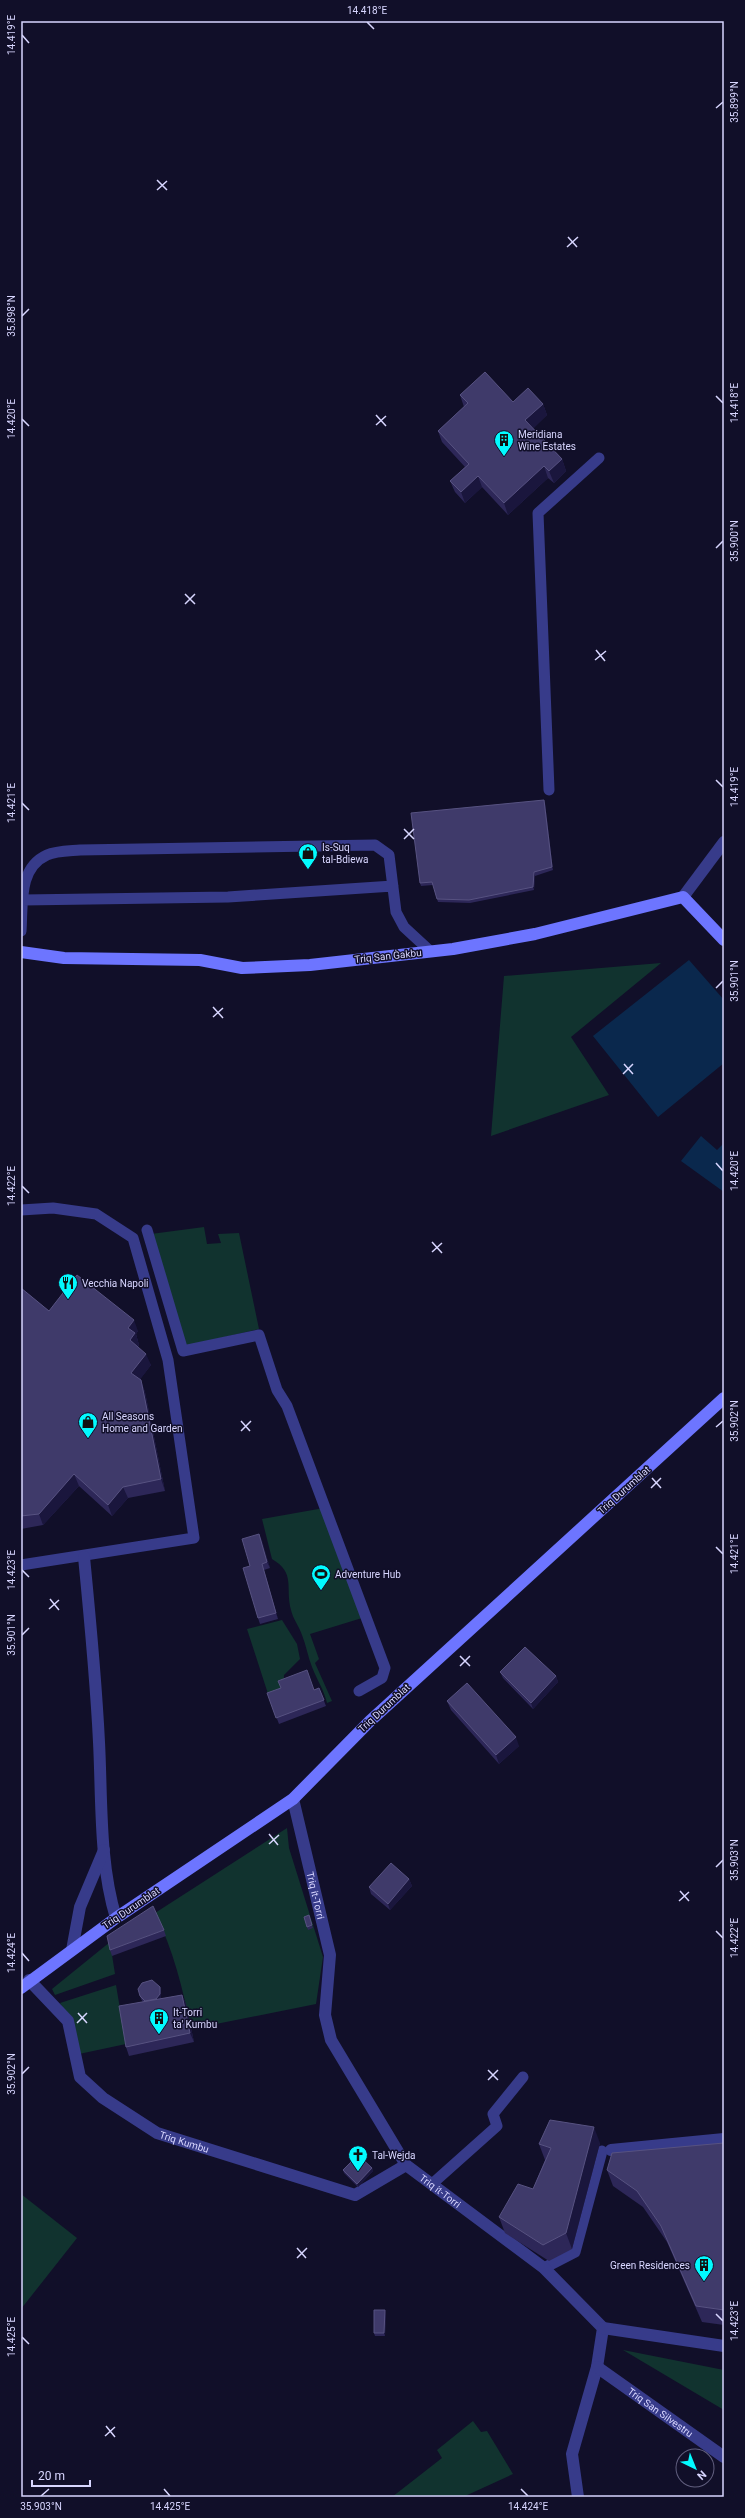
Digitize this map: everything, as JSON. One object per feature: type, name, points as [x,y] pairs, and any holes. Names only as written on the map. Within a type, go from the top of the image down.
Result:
[{"type":"street","points":[[724,842],[683,897],[724,940]]},
{"type":"street","name":"Triq San Ġakbu","points":[[21,952],[64,958],[200,960],[242,968],[310,965],[430,951],[535,934],[683,897]]},
{"type":"street","name":"Triq Durumblat","points":[[25,1984],[116,1918],[293,1799],[370,1721],[724,1398]]},
{"type":"street","points":[[84,1557],[96,1684],[104,1850],[110,1898],[116,1918]]},
{"type":"street","name":"Triq it-Torri","points":[[293,1799],[330,1955],[325,2015],[327,2032],[406,2165],[544,2268],[603,2328]]},
{"type":"street","points":[[72,1950],[80,1907],[104,1850]]},
{"type":"street","name":"Triq Kumbu","points":[[25,1984],[68,2021],[80,2077],[103,2098],[157,2133],[355,2195],[406,2165]]},
{"type":"street","points":[[606,2151],[724,2139]]},
{"type":"street","points":[[578,2497],[572,2454],[597,2367],[603,2328],[724,2346]]},
{"type":"street","name":"Triq San Silvestru","points":[[597,2367],[724,2457]]},
{"type":"lane","points":[[549,790],[538,513],[599,458]]},
{"type":"lane","points":[[21,931],[24,885],[31,864],[48,854],[80,850],[375,845],[389,855],[396,912],[404,927],[430,951]]},
{"type":"lane","points":[[23,900],[228,897],[393,886]]},
{"type":"lane","points":[[21,1210],[53,1208],[96,1214],[133,1238],[168,1360],[194,1538],[84,1557],[21,1565]]},
{"type":"lane","points":[[147,1230],[183,1351],[259,1334],[277,1390],[287,1406],[385,1668],[382,1678],[359,1691]]},
{"type":"lane","points":[[432,2184],[497,2126],[493,2114],[523,2077]]},
{"type":"lane","points":[[635,2148],[637,2161]]},
{"type":"lane","points":[[544,2268],[575,2252],[606,2151]]},
{"type":"green space","points":[[661,963],[571,1037],[609,1095],[491,1136],[504,976]]},
{"type":"green space","points":[[204,1227],[207,1244],[221,1243],[218,1234],[239,1233],[259,1329],[186,1346],[151,1234]]},
{"type":"green space","name":"Adventure Hub","points":[[324,1508],[362,1618],[310,1634],[319,1659],[315,1663],[332,1701],[327,1703],[314,1672],[301,1632],[292,1613],[289,1602],[287,1575],[279,1564],[272,1559],[262,1519]]},
{"type":"green space","points":[[282,1620],[297,1644],[300,1659],[284,1675],[283,1695],[270,1700],[247,1629]]},
{"type":"green space","points":[[287,1828],[289,1848],[323,1957],[316,2004],[191,2029],[177,1970],[155,1913]]},
{"type":"green space","points":[[110,1942],[115,1974],[55,1995],[52,1989]]},
{"type":"green space","points":[[116,1985],[126,2044],[79,2054],[73,2025],[60,2003]]},
{"type":"green space","points":[[21,2194],[77,2238],[21,2309]]},
{"type":"green space","points":[[623,2350],[724,2370],[724,2410]]},
{"type":"green space","points":[[473,2421],[481,2432],[487,2431],[513,2474],[463,2497],[392,2497],[442,2458],[437,2450]]},
{"type":"water","points":[[689,960],[724,1000],[724,1063],[658,1117],[593,1036]]},
{"type":"water","points":[[701,1136],[717,1150],[724,1143],[724,1192],[681,1161]]},
{"type":"building","name":"Meridiana Wine Estates","points":[[485,372],[513,402],[528,388],[543,404],[525,420],[562,459],[549,471],[544,466],[504,503],[478,476],[461,492],[450,481],[469,464],[438,431],[468,403],[460,395]]},
{"type":"building","points":[[544,800],[552,867],[534,872],[533,887],[469,900],[437,899],[432,882],[420,883],[411,813]]},
{"type":"building","name":"All Seasons Home and Garden","points":[[77,1275],[134,1320],[128,1328],[135,1333],[130,1340],[146,1354],[131,1373],[141,1380],[161,1479],[123,1487],[108,1505],[74,1474],[39,1514],[21,1516],[21,1288],[49,1311]]},
{"type":"building","points":[[259,1534],[267,1562],[262,1564],[276,1613],[258,1618],[243,1568],[250,1566],[242,1539]]},
{"type":"building","points":[[525,1647],[556,1676],[531,1703],[500,1672]]},
{"type":"building","points":[[307,1670],[314,1690],[319,1688],[324,1700],[276,1718],[267,1693],[281,1688],[278,1681]]},
{"type":"building","points":[[467,1683],[516,1737],[496,1755],[447,1701]]},
{"type":"building","points":[[391,1863],[409,1879],[388,1904],[369,1887]]},
{"type":"building","points":[[153,1906],[164,1930],[110,1950],[107,1936]]},
{"type":"building","points":[[309,1915],[312,1925],[307,1927],[304,1917]]},
{"type":"building","points":[[152,1980],[160,1987],[160,1994],[156,1999],[145,2001],[140,1996],[138,1989],[142,1983]]},
{"type":"building","name":"It-Torri ta' Kumbu","points":[[182,1995],[190,2033],[126,2047],[119,2006]]},
{"type":"building","points":[[550,2120],[594,2127],[566,2233],[543,2245],[499,2217],[518,2184],[533,2189],[551,2148],[539,2144]]},
{"type":"building","name":"Green Residences","points":[[724,2143],[724,2310],[696,2306],[661,2226],[637,2191],[607,2170],[612,2153]]},
{"type":"building","name":"Tal-Wejda","points":[[358,2155],[372,2168],[357,2184],[343,2170]]},
{"type":"building","points":[[374,2310],[385,2310],[384,2333],[374,2333]]},
{"type":"place","name":"Meridiana Wine Estates","points":[[504,457]]},
{"type":"place","name":"Is-Suq tal-Bdiewa","points":[[308,870]]},
{"type":"place","name":"Vecchia Napoli","points":[[68,1300]]},
{"type":"place","name":"All Seasons Home and Garden","points":[[88,1439]]},
{"type":"place","name":"Adventure Hub","points":[[321,1591]]},
{"type":"place","name":"It-Torri ta' Kumbu","points":[[159,2035]]},
{"type":"place","name":"Tal-Wejda","points":[[358,2172]]},
{"type":"place","name":"Green Residences","points":[[704,2282]]}]
